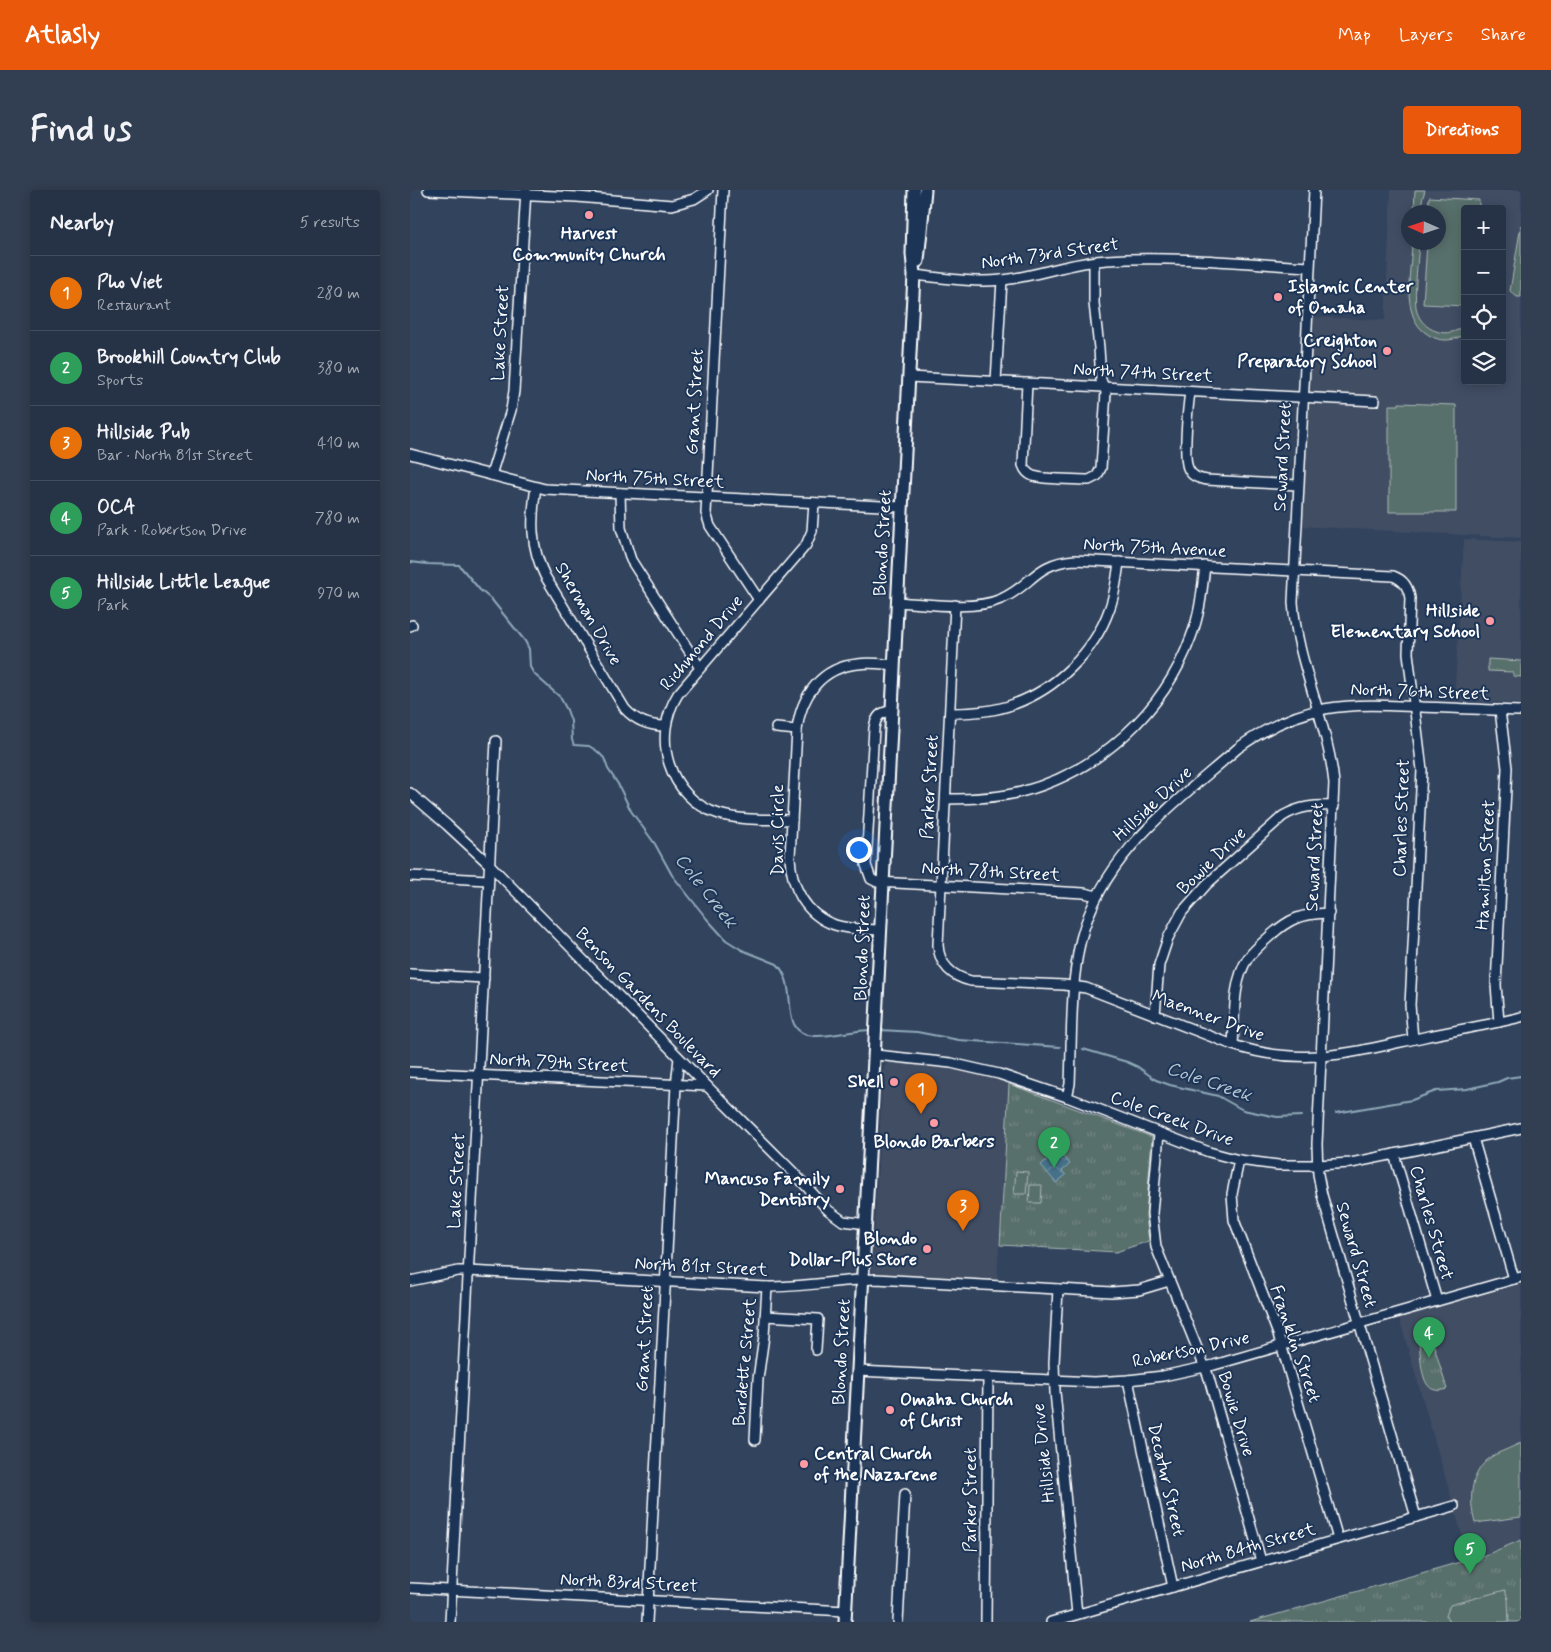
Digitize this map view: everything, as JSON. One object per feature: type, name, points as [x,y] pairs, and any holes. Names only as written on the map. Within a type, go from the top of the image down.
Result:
[{"type":"main road","name":"Blondo Street","points":[[846,1617],[878,1018],[882,882],[914,275],[912,254],[914,190]]},
{"type":"main road","name":"Blondo Street","points":[[914,275],[919,257],[925,190]]},
{"type":"street","points":[[428,190],[526,193],[672,205],[694,199],[708,190]]},
{"type":"street","name":"Grant Street","points":[[723,190],[706,514],[710,526],[759,600]]},
{"type":"street","name":"Seward Street","points":[[1314,190],[1293,571],[1293,602],[1295,624],[1332,765],[1334,806],[1317,1144],[1318,1165],[1322,1195],[1416,1517]]},
{"type":"street","name":"Lake Street","points":[[491,475],[511,410],[514,392],[526,193]]},
{"type":"street","name":"North 73rd Street","points":[[914,275],[962,280],[1002,280],[1094,262],[1138,258],[1309,267]]},
{"type":"street","points":[[1027,383],[1023,465],[1027,473],[1037,477],[1080,479],[1092,479],[1097,476],[1101,468],[1106,392],[1101,380],[1094,303],[1094,262]]},
{"type":"street","points":[[996,381],[1002,280]]},
{"type":"street","name":"North 74th Street","points":[[909,377],[1375,401]]},
{"type":"street","points":[[1190,392],[1186,461],[1189,470],[1196,477],[1201,479],[1298,485]]},
{"type":"street","name":"North 75th Street","points":[[410,454],[554,490],[902,507]]},
{"type":"street","name":"Sherman Drive","points":[[536,487],[532,514],[532,536],[537,557],[545,576],[625,709],[641,722],[666,726]]},
{"type":"street","points":[[620,493],[622,528],[631,560],[700,668]]},
{"type":"street","name":"Richmond Drive","points":[[792,820],[727,816],[696,803],[681,787],[670,769],[665,748],[666,726],[674,701],[806,545],[812,531],[814,503]]},
{"type":"street","name":"North 75th Avenue","points":[[897,602],[979,605],[1000,600],[1014,592],[1036,573],[1057,562],[1075,560],[1393,576],[1406,585],[1410,598]]},
{"type":"street","points":[[951,713],[984,712],[1014,704],[1040,692],[1066,672],[1089,647],[1104,622],[1114,595],[1118,562]]},
{"type":"street","points":[[946,799],[998,797],[1045,785],[1087,764],[1127,732],[1159,698],[1183,658],[1198,614],[1205,566]]},
{"type":"street","name":"Charles Street","points":[[1410,598],[1408,653],[1422,770],[1410,1005],[1414,1039]]},
{"type":"street","name":"Parker Street","points":[[955,605],[938,945],[943,963],[953,973],[974,981]]},
{"type":"street","name":"Davis Circle","points":[[882,930],[851,928],[834,924],[817,915],[805,903],[795,886],[791,871],[796,730],[805,698],[826,675],[838,668],[852,664],[894,665]]},
{"type":"street","name":"North 76th Street","points":[[1318,710],[1360,704],[1521,711]]},
{"type":"street","name":"Hillside Drive","points":[[1067,1097],[1070,1084],[1075,986],[1081,939],[1098,896],[1115,866],[1133,842],[1238,748],[1271,727],[1291,718],[1318,710]]},
{"type":"street","name":"Hamilton Street","points":[[1499,1022],[1496,985],[1507,768],[1500,710]]},
{"type":"street","points":[[882,882],[870,879],[867,872],[867,859],[874,728],[880,713],[891,711]]},
{"type":"street","points":[[776,728],[796,730]]},
{"type":"street","name":"Lake Street","points":[[450,1622],[496,741]]},
{"type":"street","name":"Benson Gardens Boulevard","points":[[410,793],[448,825],[489,864],[835,1216],[847,1222],[866,1224]]},
{"type":"street","name":"Bowie Drive","points":[[1155,1015],[1157,977],[1162,953],[1175,924],[1190,902],[1283,816],[1308,806],[1334,806]]},
{"type":"street","points":[[410,876],[488,880]]},
{"type":"street","name":"North 78th Street","points":[[882,882],[1084,893],[1098,896]]},
{"type":"street","points":[[1233,1045],[1239,978],[1248,958],[1291,919],[1302,915],[1329,913]]},
{"type":"street","points":[[410,974],[484,978]]},
{"type":"street","name":"Maenner Drive","points":[[974,981],[1086,988],[1233,1045],[1250,1051],[1278,1056],[1346,1054],[1521,1017]]},
{"type":"street","name":"Cole Creek Drive","points":[[876,1050],[971,1067],[1005,1076],[1067,1097],[1209,1152],[1238,1160],[1278,1165],[1352,1163],[1521,1128]]},
{"type":"street","name":"Grant Street","points":[[647,1622],[679,1058]]},
{"type":"street","name":"North 79th Street","points":[[410,1072],[706,1086]]},
{"type":"street","name":"Bowie Drive","points":[[1159,1134],[1152,1224],[1156,1247],[1205,1367],[1220,1413],[1261,1561]]},
{"type":"street","points":[[1473,1138],[1517,1278]]},
{"type":"street","name":"Charles Street","points":[[1394,1154],[1437,1301]]},
{"type":"street","name":"Franklin Street","points":[[1238,1160],[1232,1194],[1234,1220],[1282,1345],[1338,1539]]},
{"type":"street","name":"North 81st Street","points":[[410,1281],[458,1271],[468,1271],[768,1286],[796,1286],[864,1280],[1125,1292],[1169,1281]]},
{"type":"street","name":"Robertson Drive","points":[[858,1371],[1094,1382],[1169,1375],[1205,1367],[1517,1278]]},
{"type":"street","name":"Burdette Street","points":[[755,1440],[758,1379],[768,1286]]},
{"type":"street","name":"Hillside Drive","points":[[1058,1288],[1054,1381],[1077,1614]]},
{"type":"street","points":[[765,1316],[818,1319],[816,1350]]},
{"type":"street","name":"Parker Street","points":[[986,1622],[988,1378]]},
{"type":"street","name":"Decatur Street","points":[[1128,1380],[1173,1587]]},
{"type":"street","points":[[898,1622],[905,1494]]},
{"type":"street","name":"North 84th Street","points":[[1051,1622],[1454,1506]]},
{"type":"street","name":"North 83rd Street","points":[[410,1588],[648,1600],[846,1617]]},
{"type":"shaded area","name":"Creighton Preparatory School","points":[[1391,190],[1521,190],[1521,538],[1299,526],[1312,317],[1385,320]]},
{"type":"shaded area","name":"Hillside Elementary School","points":[[1464,539],[1521,542],[1521,704],[1454,700]]},
{"type":"shaded area","points":[[893,1061],[956,1070],[986,1076],[1009,1084],[997,1281],[878,1275],[872,1271],[883,1071],[886,1064]]},
{"type":"shaded area","points":[[1521,1284],[1521,1540],[1488,1554],[1469,1559],[1399,1318]]},
{"type":"green space","points":[[1415,190],[1425,190],[1422,205],[1414,205]]},
{"type":"green space","points":[[1429,197],[1479,200],[1479,205],[1461,205],[1461,306],[1423,304],[1427,250],[1446,250],[1446,205],[1428,205]]},
{"type":"green space","points":[[1521,225],[1521,297],[1517,297],[1510,291]]},
{"type":"green space","points":[[1411,250],[1418,250],[1415,298],[1418,315],[1433,330],[1443,333],[1461,328],[1461,336],[1450,340],[1442,340],[1423,331],[1416,322],[1411,310],[1409,283]]},
{"type":"green space","points":[[1399,403],[1456,405],[1456,512],[1389,512],[1389,405],[1399,405]]},
{"type":"green space","points":[[1488,659],[1521,661],[1521,677],[1513,676],[1513,672],[1488,671]]},
{"type":"green space","points":[[1009,1084],[1152,1137],[1146,1216],[1149,1241],[1116,1252],[1000,1245]]},
{"type":"green space","points":[[1016,1171],[1028,1172],[1026,1194],[1014,1194]]},
{"type":"green space","points":[[1030,1185],[1042,1185],[1041,1203],[1029,1203]]},
{"type":"green space","points":[[1432,1339],[1447,1389],[1436,1390],[1430,1388],[1424,1377],[1419,1343]]},
{"type":"green space","points":[[1521,1443],[1521,1517],[1475,1523],[1472,1494],[1476,1475],[1487,1460]]},
{"type":"green space","points":[[1521,1540],[1521,1622],[1250,1622],[1488,1554]]},
{"type":"green space","points":[[1505,1590],[1508,1599],[1509,1622],[1449,1622],[1446,1616],[1450,1605]]},
{"type":"water","points":[[1062,1155],[1070,1164],[1062,1171],[1066,1175],[1056,1183],[1041,1165],[1050,1157],[1055,1162]]},
{"type":"waterway","name":"Cole Creek","points":[[410,562],[459,565],[480,590],[492,600],[525,641],[529,649],[530,667],[534,674],[560,697],[571,721],[574,745],[589,746],[604,758],[631,811],[655,844],[672,875],[726,940],[742,950],[777,964],[784,974],[788,985],[792,1018],[796,1027],[802,1033],[814,1036],[872,1030]]},
{"type":"waterway","name":"Cole Creek","points":[[879,1030],[917,1032],[959,1040],[1060,1047]]},
{"type":"waterway","name":"Cole Creek","points":[[1083,1049],[1127,1062],[1138,1067],[1156,1080],[1170,1085],[1218,1096],[1243,1110],[1277,1117],[1302,1116]]},
{"type":"waterway","name":"Cole Creek","points":[[1336,1113],[1412,1100],[1436,1091],[1467,1089],[1521,1076]]},
{"type":"place","name":"Harvest Community Church","points":[[589,215]]},
{"type":"place","name":"Islamic Center of Omaha","points":[[1278,297]]},
{"type":"place","name":"Creighton Preparatory School","points":[[1387,351]]},
{"type":"place","name":"Hillside Elementary School","points":[[1490,621]]},
{"type":"place","name":"Shell","points":[[894,1082]]},
{"type":"place","name":"Pho Viet","points":[[921,1114]]},
{"type":"place","name":"Blondo Barbers","points":[[934,1123]]},
{"type":"place","name":"Brookhill Country Club","points":[[1054,1168]]},
{"type":"place","name":"Mancuso Family Dentistry","points":[[840,1189]]},
{"type":"place","name":"Hillside Pub","points":[[963,1231]]},
{"type":"place","name":"Blondo Dollar-Plus Store","points":[[927,1249]]},
{"type":"place","name":"OCA","points":[[1429,1358]]},
{"type":"place","name":"Omaha Church of Christ","points":[[890,1410]]},
{"type":"place","name":"Central Church of the Nazarene","points":[[804,1464]]},
{"type":"place","name":"Hillside Little League","points":[[1470,1574]]}]
